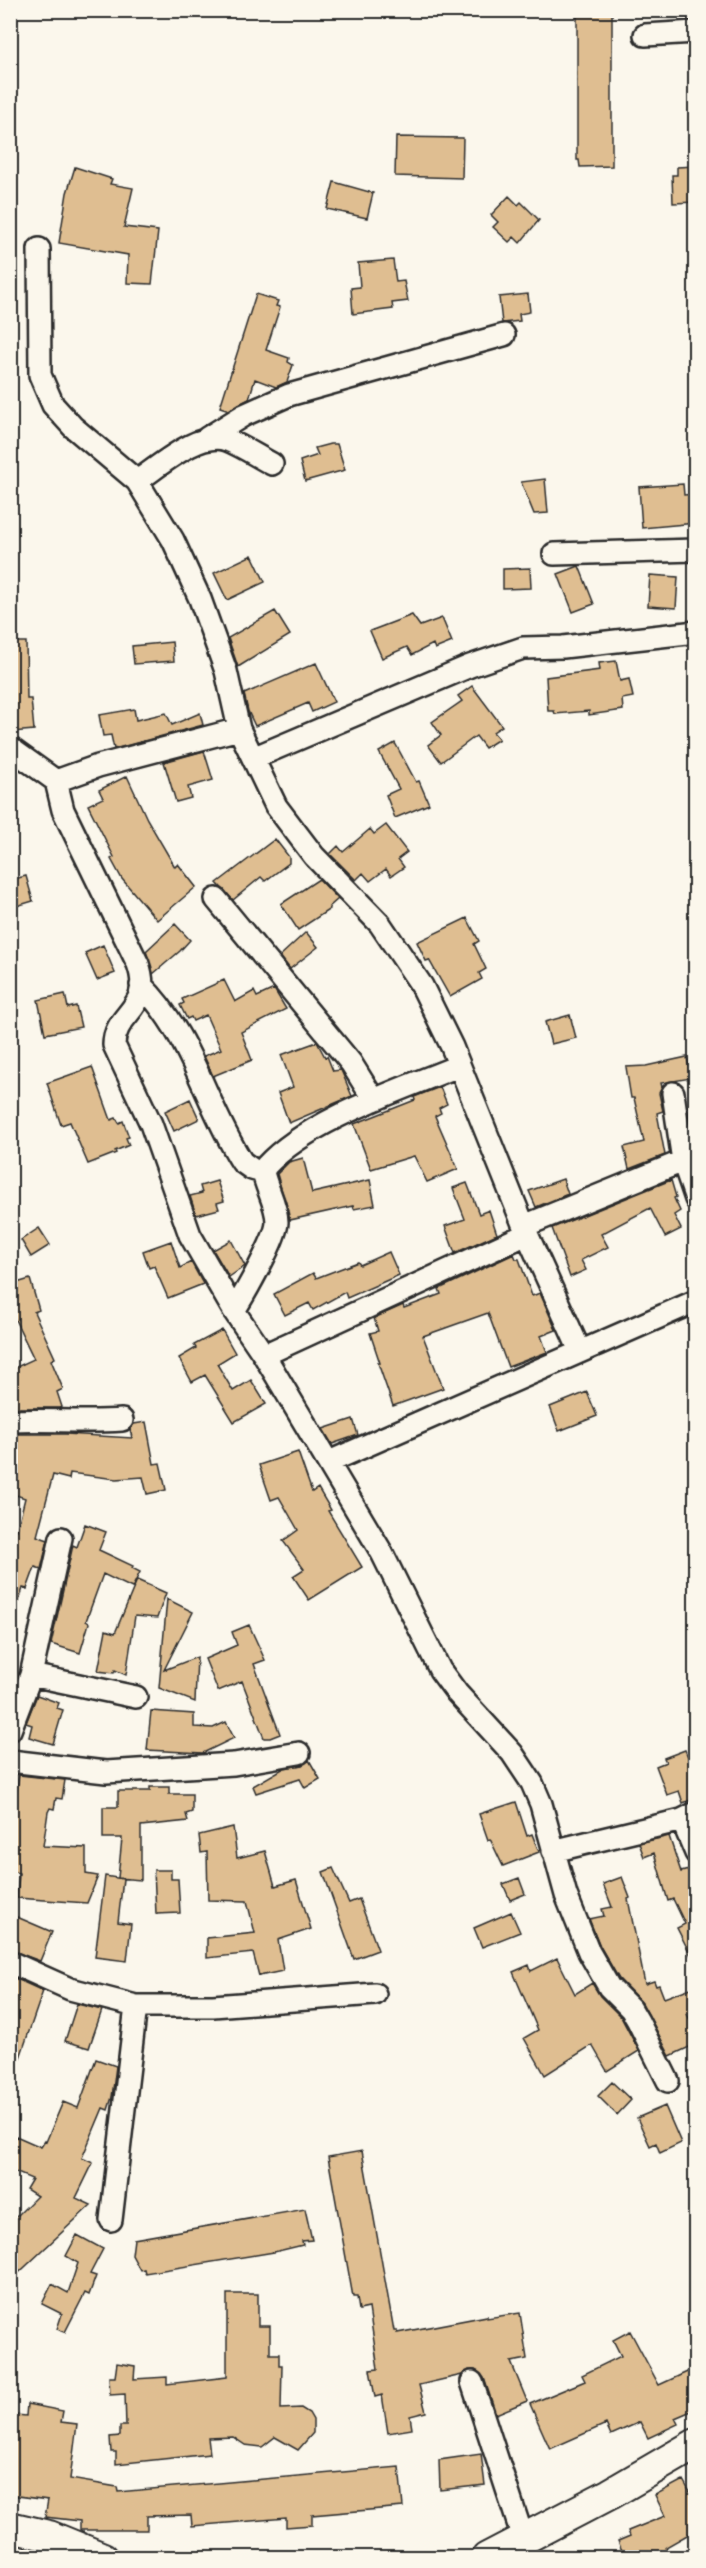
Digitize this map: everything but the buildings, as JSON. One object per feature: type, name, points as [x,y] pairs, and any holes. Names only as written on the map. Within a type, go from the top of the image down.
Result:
[{"type":"highway","points":[[487,2558],[610,2494],[696,2444]]},
{"type":"highway","points":[[10,2527],[49,2536],[103,2558]]},
{"type":"street","points":[[645,35],[696,32]]},
{"type":"street","points":[[39,249],[40,375],[45,389],[53,405],[73,427],[137,481],[173,540],[200,598],[226,671],[239,729],[276,806],[293,830],[380,924],[422,986],[452,1047],[525,1230],[580,1351]]},
{"type":"street","points":[[137,481],[194,443],[207,438],[244,415],[290,395],[504,335]]},
{"type":"street","points":[[207,438],[227,440],[272,464]]},
{"type":"street","points":[[554,554],[696,550]]},
{"type":"street","points":[[253,758],[470,666],[523,648],[563,647],[696,632]]},
{"type":"street","points":[[56,782],[98,766],[239,729]]},
{"type":"street","points":[[10,748],[56,782],[63,810],[138,964],[142,975],[137,1004],[114,1034],[114,1045],[151,1124],[190,1235],[234,1311],[264,1354],[388,1563],[440,1670],[457,1693],[512,1753],[532,1783],[541,1804],[566,1895],[589,1952],[609,1987],[631,2008],[668,2081]]},
{"type":"street","points":[[216,899],[351,1063],[374,1100]]},
{"type":"street","points":[[141,986],[157,1000],[175,1026],[238,1156],[252,1169],[263,1172]]},
{"type":"street","points":[[263,1172],[271,1160],[305,1134],[374,1100],[458,1066]]},
{"type":"street","points":[[673,1094],[683,1161],[696,1199]]},
{"type":"street","points":[[264,1354],[525,1230],[683,1161]]},
{"type":"street","points":[[234,1311],[247,1290],[276,1227],[276,1213],[263,1172]]},
{"type":"street","points":[[329,1462],[696,1301]]},
{"type":"street","points":[[10,1421],[44,1419],[76,1423],[122,1420]]},
{"type":"street","points":[[10,1730],[31,1674],[61,1538]]},
{"type":"street","points":[[31,1674],[136,1697]]},
{"type":"street","points":[[10,1761],[106,1772],[234,1764],[299,1754]]},
{"type":"street","points":[[553,1851],[689,1816],[696,1853]]},
{"type":"street","points":[[10,1962],[70,1989],[136,2006],[213,2006],[375,1994]]},
{"type":"street","points":[[111,2220],[136,2006]]},
{"type":"street","points":[[472,2382],[523,2538]]}]
